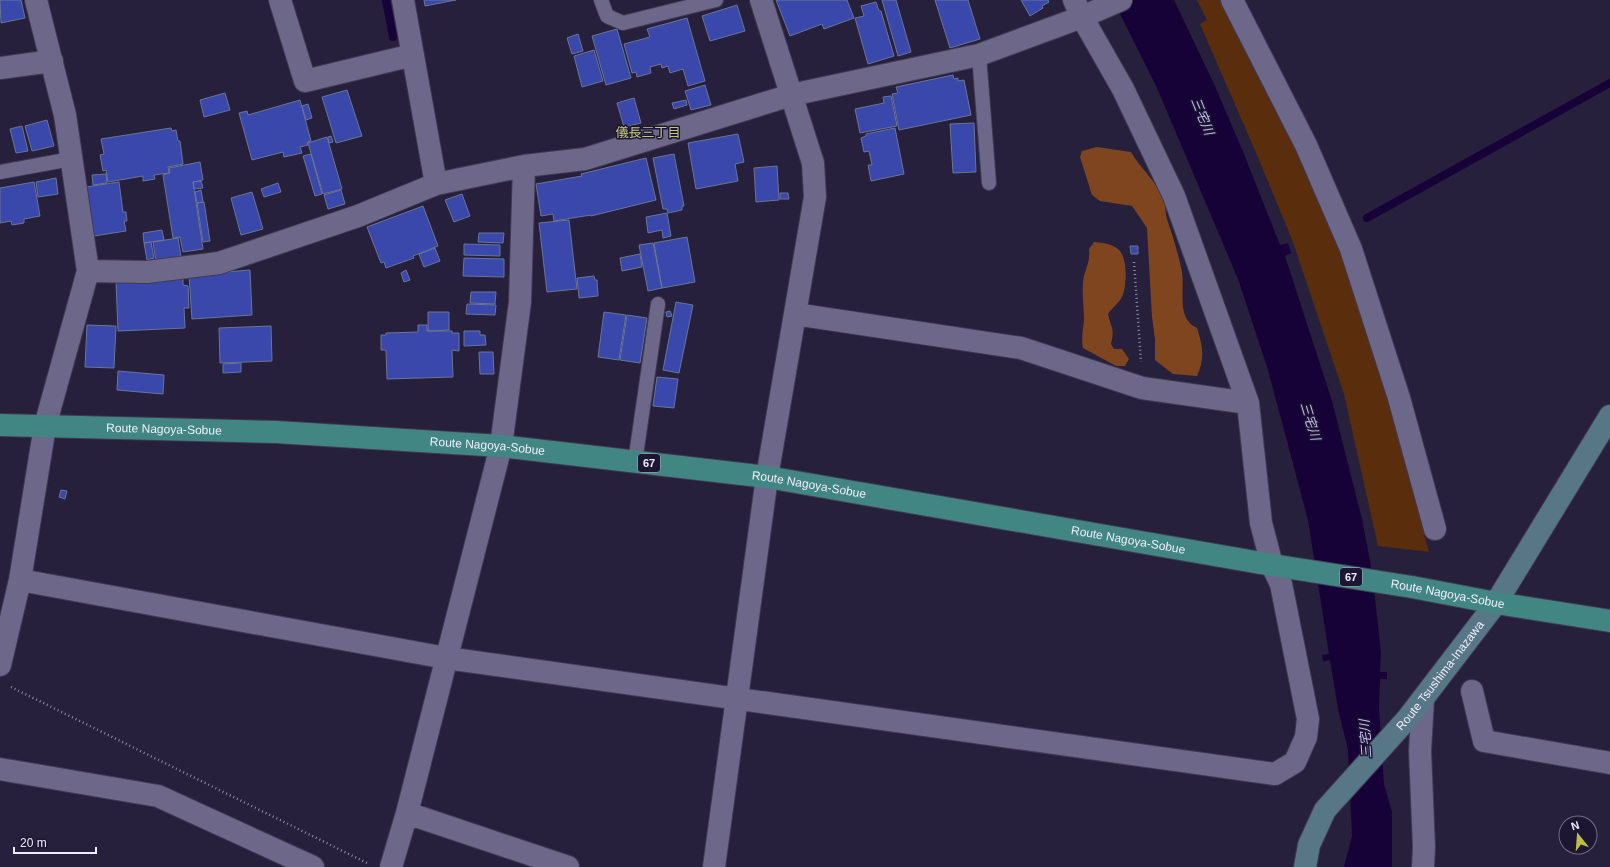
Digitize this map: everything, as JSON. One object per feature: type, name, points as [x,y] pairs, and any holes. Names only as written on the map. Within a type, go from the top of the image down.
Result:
[{"type":"main road","name":"Route Tsushima-Inazawa","points":[[1305,867],[1309,845],[1325,810],[1408,718],[1496,602],[1610,416]]},
{"type":"main road","name":"Route Nagoya-Sobue","points":[[0,425],[276,432],[501,446],[767,477],[1610,621]]},
{"type":"street","points":[[4,675],[45,426],[88,271],[65,115],[36,0]]},
{"type":"street","points":[[280,0],[305,81],[413,55]]},
{"type":"street","points":[[403,0],[436,184]]},
{"type":"street","points":[[714,867],[767,477],[815,197],[813,163],[761,0]]},
{"type":"street","points":[[88,271],[147,272],[219,263],[358,216],[436,184],[524,166],[585,159],[791,95],[979,55],[1082,10],[1121,0]]},
{"type":"street","points":[[1232,0],[1306,145],[1350,249],[1399,398],[1435,529]]},
{"type":"street","points":[[20,580],[446,658],[1275,774],[1295,762],[1306,737],[1308,719],[1282,584],[1281,566],[1261,523],[1248,403],[1174,196],[1123,89],[1082,10]]},
{"type":"street","points":[[0,68],[52,61]]},
{"type":"street","points":[[391,867],[407,813],[501,446],[520,302],[524,166]]},
{"type":"street","points":[[795,314],[1022,348],[1142,388],[1248,403]]},
{"type":"street","points":[[1472,691],[1484,741],[1610,764]]},
{"type":"street","points":[[1423,699],[1420,751],[1424,848],[1423,867]]},
{"type":"street","points":[[0,769],[158,796],[313,867]]},
{"type":"street","points":[[407,813],[568,867]]},
{"type":"lane","points":[[601,0],[607,16],[623,23],[716,0]]},
{"type":"lane","points":[[979,55],[989,183]]},
{"type":"lane","points":[[0,172],[71,159]]},
{"type":"lane","points":[[635,462],[658,304]]},
{"type":"path","points":[[1134,262],[1142,388]]},
{"type":"path","points":[[4,675],[367,864]]},
{"type":"shaded area","points":[[1197,0],[1225,0],[1296,141],[1340,250],[1384,377],[1430,533],[1424,535],[1429,552],[1378,546],[1344,394],[1293,242],[1200,24],[1207,20]]},
{"type":"shaded area","points":[[1097,147],[1131,152],[1161,193],[1164,200],[1166,217],[1182,272],[1184,311],[1190,324],[1197,328],[1201,341],[1202,358],[1200,370],[1197,376],[1173,374],[1155,360],[1155,339],[1152,317],[1147,228],[1132,206],[1100,201],[1092,195],[1080,157],[1082,151]]},
{"type":"shaded area","points":[[1094,242],[1115,247],[1124,258],[1126,279],[1124,292],[1121,299],[1108,314],[1113,331],[1111,344],[1114,349],[1122,349],[1129,359],[1125,366],[1116,366],[1083,348],[1083,281],[1089,260],[1089,249]]},
{"type":"water","name":"三宅川","points":[[1113,0],[1174,0],[1214,84],[1244,154],[1280,245],[1288,243],[1291,253],[1285,256],[1332,401],[1362,519],[1372,571],[1381,653],[1380,672],[1387,672],[1387,679],[1380,679],[1379,708],[1384,784],[1392,812],[1392,867],[1344,867],[1352,836],[1348,750],[1338,709],[1330,660],[1323,661],[1322,655],[1329,654],[1308,520],[1268,370],[1238,279],[1157,88]]},
{"type":"building","points":[[0,0],[21,0],[25,18],[1,23]]},
{"type":"building","points":[[424,0],[456,0],[425,6]]},
{"type":"building","points":[[776,0],[847,0],[854,18],[824,29],[822,24],[790,36]]},
{"type":"building","points":[[882,0],[896,0],[911,52],[898,56]]},
{"type":"building","points":[[935,0],[968,0],[980,39],[950,48]]},
{"type":"building","points":[[1021,0],[1048,0],[1049,2],[1042,6],[1043,8],[1030,16]]},
{"type":"building","points":[[876,2],[879,11],[881,11],[894,56],[868,64],[855,18],[864,16],[861,6]]},
{"type":"building","points":[[737,5],[745,31],[710,41],[702,16]]},
{"type":"building","points":[[687,18],[705,81],[688,86],[683,69],[670,73],[668,66],[662,68],[661,64],[650,67],[651,73],[637,77],[636,72],[632,73],[624,44],[650,37],[647,29]]},
{"type":"building","points":[[617,29],[631,78],[606,85],[592,36]]},
{"type":"building","points":[[578,34],[583,51],[572,54],[567,38]]},
{"type":"building","points":[[594,50],[603,81],[582,87],[574,56]]},
{"type":"building","points":[[953,75],[954,79],[958,78],[958,81],[964,80],[971,115],[899,130],[892,94],[898,93],[896,87]]},
{"type":"building","points":[[705,85],[711,105],[691,110],[685,91]]},
{"type":"building","points":[[347,90],[362,136],[336,143],[322,97]]},
{"type":"building","points":[[225,93],[230,110],[204,117],[200,100]]},
{"type":"building","points":[[891,96],[897,126],[860,133],[855,109],[884,103],[883,97]]},
{"type":"building","points":[[634,98],[641,123],[624,127],[617,103]]},
{"type":"building","points":[[300,100],[311,141],[307,142],[308,145],[300,147],[302,153],[284,157],[283,152],[252,160],[239,113],[247,111],[248,115]]},
{"type":"building","points":[[686,100],[687,105],[674,109],[672,103]]},
{"type":"building","points":[[308,104],[312,118],[306,120],[302,106]]},
{"type":"building","points":[[47,120],[54,146],[32,151],[25,126]]},
{"type":"building","points":[[974,123],[976,172],[953,173],[950,124]]},
{"type":"building","points":[[22,126],[28,151],[16,153],[10,129]]},
{"type":"building","points":[[171,128],[172,131],[176,130],[178,141],[180,141],[183,164],[168,167],[169,173],[154,175],[155,179],[143,181],[143,176],[108,182],[106,170],[103,171],[100,155],[104,154],[101,139]]},
{"type":"building","points":[[895,128],[904,174],[871,181],[868,165],[872,165],[869,151],[864,152],[861,138],[866,136],[866,134]]},
{"type":"building","points":[[738,134],[744,162],[735,164],[738,181],[696,189],[688,143]]},
{"type":"building","points":[[331,136],[333,142],[329,143],[328,137]]},
{"type":"building","points":[[327,137],[342,189],[323,194],[308,143]]},
{"type":"building","points":[[311,154],[322,194],[315,196],[303,156]]},
{"type":"building","points":[[674,154],[684,206],[682,206],[682,210],[668,213],[667,209],[663,209],[653,158]]},
{"type":"building","points":[[646,158],[656,200],[591,216],[554,221],[553,214],[541,216],[536,184],[582,176],[581,174]]},
{"type":"building","points":[[200,162],[203,180],[193,182],[203,249],[183,252],[180,237],[173,238],[163,175],[170,173],[169,168]]},
{"type":"building","points":[[777,166],[779,200],[756,202],[754,168]]},
{"type":"building","points":[[106,174],[107,183],[93,185],[92,175]]},
{"type":"building","points":[[56,178],[58,194],[38,197],[36,182]]},
{"type":"building","points":[[201,181],[203,188],[194,189],[193,182]]},
{"type":"building","points":[[34,182],[40,216],[24,219],[24,223],[12,225],[11,221],[0,223],[0,188]]},
{"type":"building","points":[[119,182],[123,212],[126,212],[127,221],[124,221],[126,231],[94,236],[86,187]]},
{"type":"building","points":[[278,183],[281,192],[264,197],[261,189]]},
{"type":"building","points":[[201,190],[203,202],[197,203],[195,192]]},
{"type":"building","points":[[341,190],[345,204],[328,209],[324,195]]},
{"type":"building","points":[[252,192],[263,229],[241,235],[231,198]]},
{"type":"building","points":[[780,193],[788,193],[789,199],[780,199]]},
{"type":"building","points":[[462,194],[470,216],[454,222],[445,200]]},
{"type":"building","points":[[204,202],[210,241],[203,242],[197,203]]},
{"type":"building","points":[[423,206],[438,246],[413,256],[414,258],[386,268],[384,262],[381,263],[367,227]]},
{"type":"building","points":[[667,213],[671,236],[663,238],[662,230],[648,233],[646,217]]},
{"type":"building","points":[[569,220],[577,289],[547,292],[539,223]]},
{"type":"building","points":[[162,230],[164,240],[144,243],[143,233]]},
{"type":"building","points":[[479,233],[504,233],[503,243],[478,242]]},
{"type":"building","points":[[687,237],[695,282],[662,288],[654,243]]},
{"type":"building","points":[[178,238],[181,256],[156,261],[153,242]]},
{"type":"building","points":[[151,242],[154,258],[147,260],[144,243]]},
{"type":"building","points":[[653,243],[662,288],[648,291],[639,245]]},
{"type":"building","points":[[464,244],[500,245],[500,256],[464,255]]},
{"type":"building","points":[[1130,246],[1138,246],[1138,254],[1131,254]]},
{"type":"building","points":[[435,248],[440,261],[424,267],[419,254]]},
{"type":"building","points":[[640,254],[642,267],[622,271],[620,258]]},
{"type":"building","points":[[464,258],[504,259],[504,277],[463,276]]},
{"type":"building","points":[[250,270],[252,315],[192,319],[189,275]]},
{"type":"building","points":[[406,270],[410,280],[404,282],[401,273]]},
{"type":"building","points":[[594,276],[595,280],[597,280],[598,296],[579,298],[577,278]]},
{"type":"building","points":[[183,279],[183,285],[188,286],[189,308],[184,308],[185,328],[118,331],[116,282]]},
{"type":"building","points":[[471,292],[496,292],[495,304],[470,303]]},
{"type":"building","points":[[676,302],[693,305],[679,373],[663,370]]},
{"type":"building","points":[[467,304],[496,305],[495,315],[466,314]]},
{"type":"building","points":[[670,311],[672,316],[667,317],[666,312]]},
{"type":"building","points":[[428,312],[449,312],[449,330],[428,331]]},
{"type":"building","points":[[604,312],[626,315],[619,360],[598,357]]},
{"type":"building","points":[[627,315],[647,318],[640,363],[620,360]]},
{"type":"building","points":[[87,325],[116,326],[114,368],[85,367]]},
{"type":"building","points":[[418,325],[427,325],[427,331],[452,331],[452,333],[459,333],[459,351],[452,350],[453,377],[387,379],[386,350],[381,350],[381,335],[386,335],[386,333],[418,332]]},
{"type":"building","points":[[271,326],[272,361],[220,363],[219,328]]},
{"type":"building","points":[[464,331],[480,331],[480,335],[485,335],[486,345],[464,346]]},
{"type":"building","points":[[479,352],[493,352],[494,374],[480,374]]},
{"type":"building","points":[[241,363],[241,372],[223,373],[223,364]]},
{"type":"building","points":[[118,371],[164,375],[163,394],[117,390]]},
{"type":"building","points":[[657,377],[678,379],[674,408],[653,406]]},
{"type":"building","points":[[61,490],[67,491],[65,499],[59,497]]},
{"type":"waterway","points":[[386,0],[393,37]]},
{"type":"waterway","points":[[1367,218],[1610,83]]},
{"type":"district","name":"儀長三丁目","points":[[648,132]]}]
